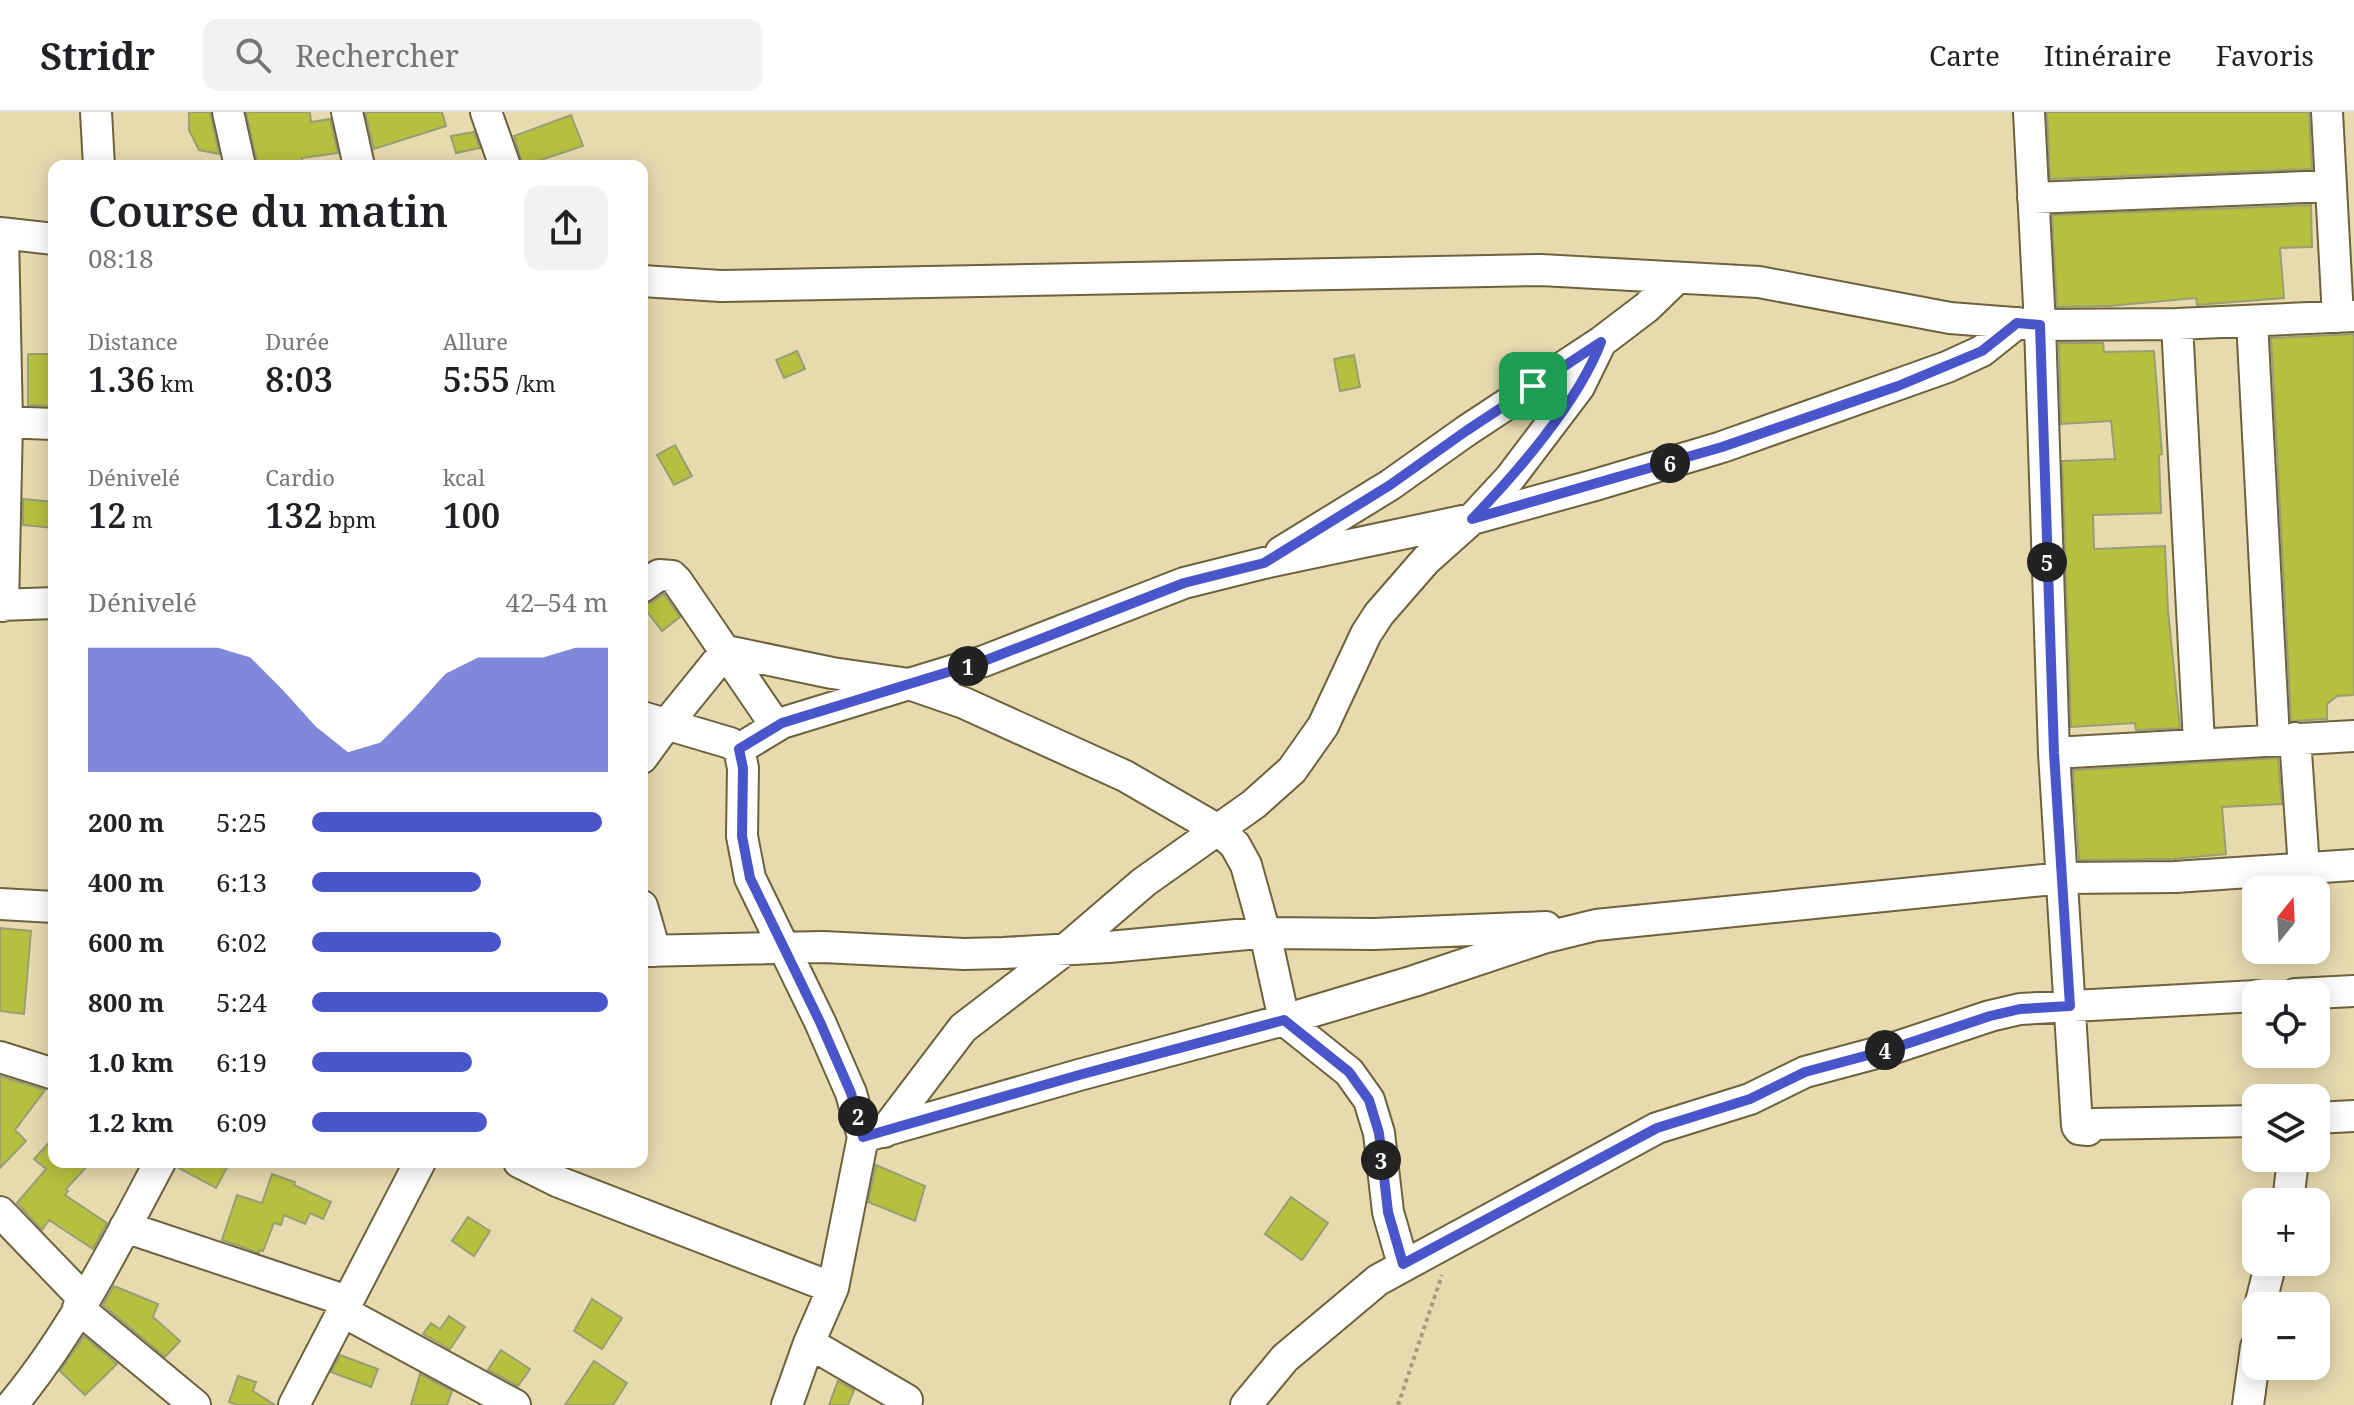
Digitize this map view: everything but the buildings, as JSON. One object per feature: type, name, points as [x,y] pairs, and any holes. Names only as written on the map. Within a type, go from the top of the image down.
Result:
[{"type":"street","points":[[96,112],[99,160]]},
{"type":"street","points":[[228,112],[239,160]]},
{"type":"street","points":[[347,112],[358,160]]},
{"type":"street","points":[[486,112],[503,160]]},
{"type":"street","points":[[2029,112],[2033,198],[2028,324],[2079,1129],[2088,1130],[2094,1124],[2242,1121]]},
{"type":"street","points":[[648,281],[737,286],[1541,270],[1759,282],[1950,318],[2028,324],[2177,324],[2346,317],[2331,186],[2327,112]]},
{"type":"street","points":[[2033,198],[2331,186]]},
{"type":"street","points":[[48,238],[1,233],[1,606],[48,603]]},
{"type":"street","points":[[1264,563],[1390,485],[1601,342],[1647,307],[1677,278]]},
{"type":"street","points":[[2252,321],[2284,739],[2304,868]]},
{"type":"street","points":[[739,749],[776,726],[1040,641],[1184,583],[1472,519],[1722,447],[1898,386],[1982,351],[2028,324]]},
{"type":"street","points":[[2177,324],[2199,743]]},
{"type":"street","points":[[787,1405],[833,1288],[874,1134],[963,1028],[1066,949],[1144,882],[1254,804],[1292,770],[1323,726],[1366,634],[1379,614],[1426,560],[1472,519],[1510,478],[1579,387],[1601,342]]},
{"type":"street","points":[[3,422],[48,424]]},
{"type":"street","points":[[648,583],[659,575],[672,576],[776,726]]},
{"type":"street","points":[[726,651],[832,673],[909,684],[964,703],[1148,788],[1217,829],[1235,845],[1246,865],[1284,1020],[1349,1072],[1369,1100],[1379,1133],[1388,1212],[1403,1264]]},
{"type":"street","points":[[726,651],[654,721],[730,743],[739,749],[743,768],[742,836],[745,862],[756,894],[786,948],[851,1093],[874,1134]]},
{"type":"street","points":[[2054,753],[2354,736]]},
{"type":"street","points":[[648,951],[845,947],[964,954],[1265,933],[1374,934],[1596,925],[2063,878],[2175,877],[2354,865]]},
{"type":"street","points":[[0,904],[48,907]]},
{"type":"street","points":[[874,1134],[1284,1020],[1543,938],[1596,925]]},
{"type":"street","points":[[2330,992],[2354,991]]},
{"type":"street","points":[[1246,1405],[1285,1358],[1378,1280],[1657,1128],[1750,1099],[1805,1072],[2020,1009],[2242,997]]},
{"type":"street","points":[[0,1057],[48,1072]]},
{"type":"street","points":[[2330,1117],[2354,1116]]},
{"type":"street","points":[[12,1405],[42,1370],[157,1168]]},
{"type":"street","points":[[294,1405],[417,1168]]},
{"type":"street","points":[[531,1168],[559,1182],[833,1288]]},
{"type":"street","points":[[0,1212],[81,1303],[195,1405]]},
{"type":"street","points":[[125,1227],[344,1306],[515,1405]]},
{"type":"street","points":[[809,1343],[907,1400]]},
{"type":"street","points":[[2248,1405],[2251,1380]]},
{"type":"path","points":[[1398,1405],[1443,1273]]},
{"type":"route","points":[[2017,323],[2040,325],[2054,753],[2070,1006],[2020,1009],[1990,1016],[1891,1049],[1805,1072],[1750,1099],[1657,1128],[1403,1264],[1388,1212],[1379,1133],[1369,1100],[1349,1072],[1284,1020],[863,1137],[851,1093],[786,948],[750,878],[742,836],[743,768],[739,749],[794,718],[984,661],[1184,583],[1264,563],[1390,485],[1533,386],[1601,342],[1579,387],[1510,478],[1472,519],[1653,468],[1804,419],[1947,367],[1982,351],[2017,323]]}]
